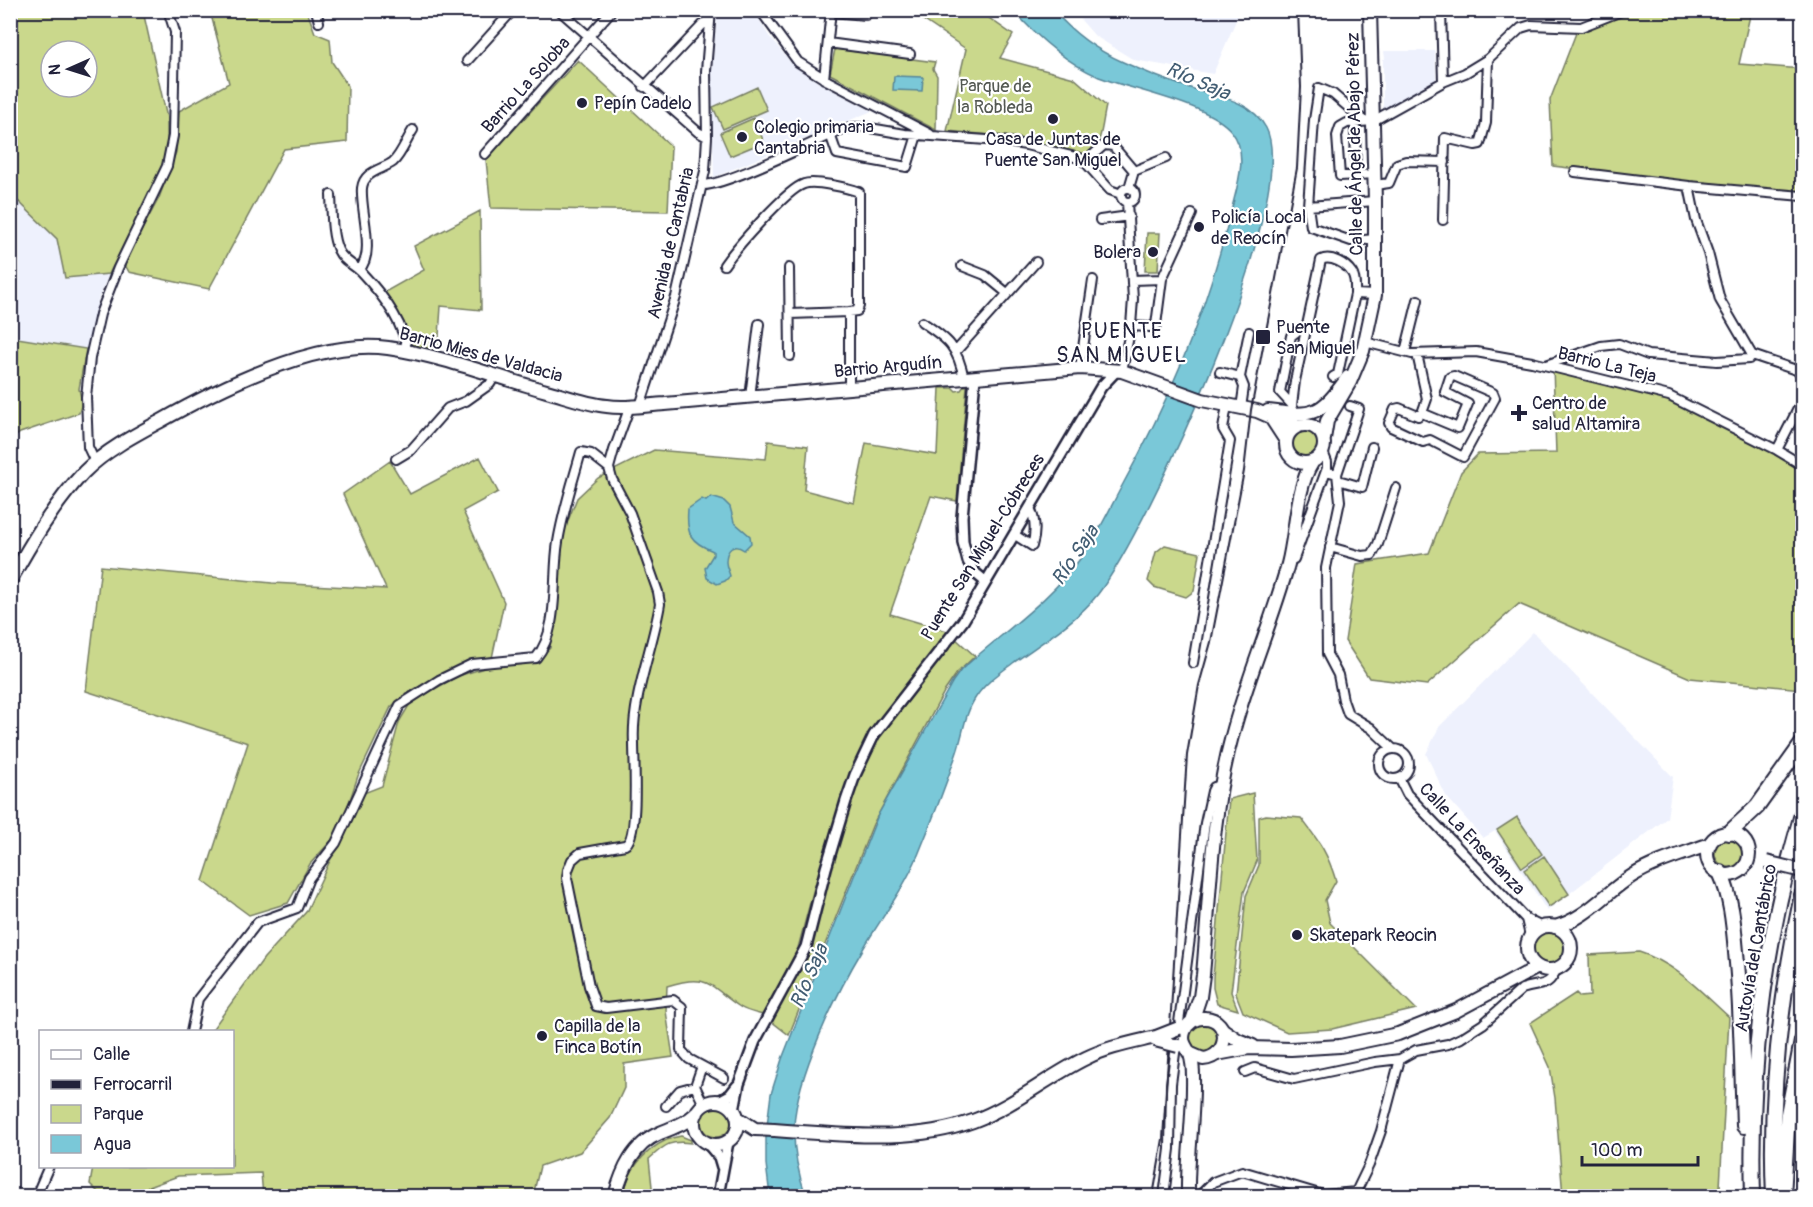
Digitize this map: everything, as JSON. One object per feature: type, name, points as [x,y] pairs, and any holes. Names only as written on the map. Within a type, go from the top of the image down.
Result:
[{"type":"highway","points":[[1729,833],[1757,807],[1803,744]]},
{"type":"highway","name":"Autovía del Cantábrico","points":[[1753,1197],[1753,1104],[1762,1002],[1777,915],[1803,814]]},
{"type":"highway","points":[[1715,868],[1730,901],[1737,967],[1747,1197]]},
{"type":"highway","name":"Autovía del Cantábrico","points":[[1774,1197],[1773,1112],[1779,1039],[1787,976],[1803,896]]},
{"type":"highway","points":[[1783,1197],[1788,1114],[1803,1041]]},
{"type":"main road","name":"Calle de Ángel de Abajo Pérez","points":[[1360,357],[1375,295],[1376,276],[1375,180],[1368,121],[1370,10]]},
{"type":"main road","name":"Barrio Mies de Valdacia","points":[[10,581],[50,514],[68,490],[95,462],[137,434],[187,406],[240,381],[322,352],[375,346],[407,351],[575,399],[608,406],[635,406]]},
{"type":"main road","points":[[1312,463],[1302,464],[1288,453],[1296,424],[1326,405],[1360,357]]},
{"type":"main road","points":[[1188,1197],[1193,1075],[1184,1049],[1183,1037],[1186,1025],[1200,997],[1221,785],[1237,717],[1281,588],[1291,550],[1304,480],[1312,463],[1323,452],[1326,425],[1350,382],[1360,357]]},
{"type":"main road","name":"Barrio Argudín","points":[[635,406],[1080,368],[1120,371],[1202,400],[1257,411]]},
{"type":"main road","points":[[1257,411],[1296,424],[1321,420],[1335,407]]},
{"type":"main road","points":[[1257,411],[1270,417],[1319,430],[1324,439]]},
{"type":"main road","points":[[1296,461],[1300,480],[1298,512]]},
{"type":"main road","points":[[1497,987],[1516,969],[1527,951],[1530,936],[1542,927],[1565,924],[1588,911],[1632,876],[1658,862],[1710,844],[1718,836],[1729,833],[1744,840],[1749,849],[1766,862]]},
{"type":"main road","points":[[1710,844],[1708,851],[1715,868]]},
{"type":"main road","points":[[1746,864],[1749,849]]},
{"type":"main road","points":[[1679,856],[1695,857],[1725,874],[1737,872],[1746,864],[1766,862],[1803,871]]},
{"type":"main road","points":[[1527,951],[1530,960],[1538,967],[1547,970],[1557,968],[1569,956],[1569,940],[1588,911]]},
{"type":"main road","points":[[1555,927],[1569,940]]},
{"type":"main road","points":[[1152,1038],[1184,1049],[1199,1058],[1233,1050],[1325,1047],[1376,1040],[1438,1019],[1475,1002],[1497,987],[1538,967]]},
{"type":"main road","points":[[1203,975],[1213,1020],[1238,1040],[1257,1048]]},
{"type":"main road","points":[[736,1127],[855,1134],[919,1133],[966,1123],[1004,1107],[1086,1058],[1118,1045],[1152,1038],[1202,1018],[1213,1020]]},
{"type":"main road","points":[[1192,1097],[1200,1073],[1224,1042],[1222,1029]]},
{"type":"main road","points":[[719,1101],[725,1103],[736,1127]]},
{"type":"main road","name":"Puente San Miguel-Cóbreces","points":[[615,1197],[622,1174],[633,1153],[654,1136],[674,1128],[700,1109],[719,1101]]},
{"type":"main road","points":[[698,1136],[694,1122],[700,1109]]},
{"type":"main road","points":[[674,1128],[698,1136],[708,1144],[720,1145],[736,1127]]},
{"type":"street","points":[[95,462],[88,447],[86,398],[90,358],[100,314],[118,268],[166,166],[173,136],[175,32],[168,10]]},
{"type":"street","points":[[316,10],[319,22]]},
{"type":"street","points":[[467,61],[513,10]]},
{"type":"street","name":"Barrio La Soloba","points":[[559,10],[644,87],[707,137]]},
{"type":"street","name":"Barrio La Soloba","points":[[485,154],[612,10]]},
{"type":"street","points":[[760,10],[798,62],[824,79],[933,135]]},
{"type":"street","points":[[824,79],[831,11],[860,16],[866,15],[869,10]]},
{"type":"street","points":[[1441,10],[1443,82]]},
{"type":"street","points":[[1445,162],[1406,161],[1397,164],[1389,183],[1356,175],[1340,176],[1337,136],[1340,126],[1351,122],[1368,121],[1465,73],[1488,59],[1521,28],[1532,25],[1581,27],[1624,10]]},
{"type":"street","points":[[644,87],[710,14]]},
{"type":"street","name":"Avenida de Cantabria","points":[[609,468],[614,450],[635,406],[676,297],[702,185],[707,137],[706,82],[710,14]]},
{"type":"street","points":[[828,43],[910,54]]},
{"type":"street","points":[[1443,220],[1446,138],[1469,144],[1480,144],[1486,123],[1488,59]]},
{"type":"street","points":[[1368,121],[1333,94],[1318,88],[1308,206],[1311,227],[1351,241],[1376,239]]},
{"type":"street","points":[[888,113],[900,133]]},
{"type":"street","points":[[1351,122],[1356,175]]},
{"type":"street","points":[[702,185],[709,186],[730,178],[853,127],[917,135],[1012,142],[1066,154],[1086,162],[1110,190],[1121,194]]},
{"type":"street","points":[[359,270],[367,256],[362,185],[365,178],[374,171],[394,161],[413,130]]},
{"type":"street","points":[[830,135],[837,154],[907,167],[917,135]]},
{"type":"street","points":[[1086,162],[1108,145],[1113,146],[1134,171]]},
{"type":"street","points":[[1134,171],[1166,158]]},
{"type":"street","points":[[1121,194],[1129,188],[1134,171]]},
{"type":"street","points":[[1575,172],[1689,186],[1803,196]]},
{"type":"street","points":[[724,265],[767,215],[796,188],[805,183],[850,188],[859,192],[860,306],[857,311],[849,312],[790,314]]},
{"type":"street","points":[[1689,186],[1696,220],[1708,253],[1720,300],[1752,355],[1803,372]]},
{"type":"street","points":[[1127,202],[1135,196],[1129,188]]},
{"type":"street","points":[[1120,371],[1131,326],[1132,280],[1129,216],[1127,202],[1122,199],[1121,194]]},
{"type":"street","points":[[331,195],[338,250],[384,299],[402,332],[407,351]]},
{"type":"street","points":[[1308,206],[1375,201]]},
{"type":"street","points":[[1131,326],[1156,325],[1162,279],[1192,214]]},
{"type":"street","points":[[1100,220],[1129,216]]},
{"type":"street","points":[[1296,424],[1305,331],[1321,260],[1325,258],[1335,259],[1348,269],[1354,278],[1355,294],[1338,374],[1333,377]]},
{"type":"street","points":[[957,350],[1036,262]]},
{"type":"street","points":[[962,266],[985,276],[1007,293]]},
{"type":"street","points":[[789,268],[790,356]]},
{"type":"street","points":[[1132,280],[1162,279]]},
{"type":"street","points":[[1080,368],[1093,280]]},
{"type":"street","points":[[1355,294],[1375,295]]},
{"type":"street","points":[[1405,352],[1418,300]]},
{"type":"street","points":[[849,312],[849,388]]},
{"type":"street","points":[[922,322],[938,332],[957,350],[970,378],[963,542],[968,561],[974,572],[986,582]]},
{"type":"street","points":[[750,397],[759,324]]},
{"type":"street","points":[[1296,424],[1280,392],[1291,336],[1299,330],[1305,331]]},
{"type":"street","points":[[1242,408],[1244,387],[1240,377],[1249,332]]},
{"type":"street","name":"Barrio La Teja","points":[[1365,342],[1417,354],[1476,352],[1546,365],[1669,396],[1778,450],[1803,465]]},
{"type":"street","points":[[1546,365],[1601,346],[1619,344],[1648,355],[1681,358],[1728,360],[1749,359],[1752,355]]},
{"type":"street","points":[[1417,354],[1427,399],[1422,413],[1418,416],[1399,408],[1395,409],[1389,423],[1391,427],[1423,442],[1430,440],[1463,457],[1494,398],[1493,393],[1454,376],[1450,377],[1445,392],[1468,404],[1458,428],[1422,413]]},
{"type":"street","points":[[1098,369],[1101,387]]},
{"type":"street","name":"Puente San Miguel-Cóbreces","points":[[718,1197],[722,1168],[736,1127],[739,1084],[761,1028],[806,947],[825,868],[846,801],[855,775],[874,735],[951,638],[1015,535],[1101,387],[1120,371]]},
{"type":"street","points":[[1220,372],[1240,377]]},
{"type":"street","points":[[396,459],[411,450],[448,408],[466,401],[490,384],[495,376]]},
{"type":"street","points":[[1778,450],[1803,401]]},
{"type":"street","points":[[1193,663],[1230,441],[1223,429],[1227,405]]},
{"type":"street","points":[[1350,406],[1359,409],[1337,477],[1340,501],[1326,568],[1327,654],[1338,675],[1348,714],[1371,728],[1392,748],[1405,753],[1409,762],[1407,772],[1395,780],[1386,777],[1378,765],[1384,752],[1392,748]]},
{"type":"street","points":[[1326,471],[1362,487],[1372,447]]},
{"type":"street","points":[[191,1030],[198,999],[258,922],[297,908],[309,878],[336,843],[400,705],[439,680],[472,664],[536,658],[543,649],[550,628],[558,541],[581,452],[591,454],[609,468],[612,479],[630,513],[660,604],[636,705],[633,735],[635,809],[632,838],[629,844],[624,846],[580,853],[572,860],[567,878],[595,1004],[606,1008],[673,1000],[679,1003],[682,1007],[681,1050],[685,1055],[724,1078]]},
{"type":"street","points":[[1281,588],[1326,471],[1327,462],[1323,452]]},
{"type":"street","points":[[1330,547],[1362,556],[1372,555],[1378,544],[1396,488]]},
{"type":"street","points":[[1015,535],[1032,546],[1035,526],[1030,508]]},
{"type":"street","name":"Calle La Enseñanza","points":[[1399,778],[1407,794],[1526,919],[1542,927]]},
{"type":"street","points":[[1164,1197],[1170,1149],[1171,1084],[1204,823],[1214,786],[1221,785]]},
{"type":"street","name":"Calle La Enseñanza","points":[[1526,919],[1530,936]]},
{"type":"street","points":[[1245,1072],[1255,1068],[1294,1079],[1400,1059],[1416,1050],[1448,1044],[1484,1024],[1522,989],[1545,985],[1557,968]]},
{"type":"street","points":[[1199,1197],[1213,1182],[1242,1172],[1323,1196],[1355,1194],[1381,1131],[1400,1059]]},
{"type":"street","points":[[700,1109],[695,1086],[702,1066]]},
{"type":"street","name":"Puente San Miguel-Cóbreces","points":[[719,1101],[730,1095],[739,1084]]},
{"type":"street","points":[[666,1106],[680,1090],[695,1086]]},
{"type":"street","points":[[708,1144],[719,1157],[722,1168]]},
{"type":"street","points":[[36,1197],[49,1168]]},
{"type":"shaded area","points":[[730,11],[754,11],[769,36],[792,64],[819,83],[872,111],[714,177],[711,82],[717,17]]},
{"type":"shaded area","points":[[1073,11],[1240,11],[1213,74],[1134,60],[1095,36]]},
{"type":"shaded area","points":[[1384,51],[1435,51],[1436,80],[1383,109]]},
{"type":"shaded area","points":[[17,201],[57,239],[65,277],[109,274],[99,297],[86,349],[11,337],[11,289]]},
{"type":"shaded area","points":[[1533,632],[1673,777],[1667,818],[1547,911],[1495,831],[1483,838],[1446,796],[1426,754],[1439,727]]},
{"type":"green space","points":[[10,11],[143,11],[167,118],[167,150],[159,174],[109,274],[65,278],[57,239],[18,201],[11,289]]},
{"type":"green space","points":[[210,11],[307,11],[315,33],[330,39],[332,62],[348,86],[347,142],[284,149],[209,289],[129,272],[124,263],[159,198],[176,152],[179,111],[229,83]]},
{"type":"green space","name":"Parque de la Robleda","points":[[910,11],[982,11],[1013,35],[1000,58],[1074,78],[1106,106],[1100,138],[1095,150],[1091,155],[1013,137],[947,131],[966,49]]},
{"type":"green space","points":[[1630,11],[1751,11],[1739,64],[1802,69],[1802,196],[1553,166],[1550,100],[1576,33]]},
{"type":"green space","points":[[835,49],[935,62],[933,69],[937,76],[936,130],[830,74]]},
{"type":"green space","name":"Pepín Cadelo","points":[[578,60],[671,146],[668,211],[491,208],[486,160]]},
{"type":"green space","points":[[757,87],[767,110],[723,129],[713,107]]},
{"type":"green space","name":"Colegio primaria Cantabria","points":[[754,118],[764,142],[730,156],[720,133]]},
{"type":"green space","points":[[480,211],[481,310],[441,306],[438,351],[410,345],[383,293],[424,270],[414,246]]},
{"type":"green space","name":"Bolera","points":[[1147,233],[1160,233],[1158,271],[1145,271]]},
{"type":"green space","points":[[11,337],[86,349],[79,389],[82,402],[79,413],[20,433],[11,440]]},
{"type":"green space","points":[[1553,367],[1669,396],[1802,461],[1802,689],[1690,678],[1519,604],[1427,685],[1369,678],[1345,641],[1357,564],[1429,553],[1461,472],[1478,454],[1556,453]]},
{"type":"green space","points":[[967,386],[957,501],[931,496],[890,614],[947,631],[975,656],[957,673],[944,692],[873,824],[789,1035],[771,1021],[804,964],[816,928],[826,890],[815,884],[798,948],[763,1015],[742,1008],[707,983],[692,981],[667,986],[666,1011],[673,1057],[624,1064],[624,1088],[610,1118],[580,1152],[540,1166],[533,1196],[263,1196],[261,1173],[178,1176],[124,1196],[102,1196],[90,1184],[93,1168],[234,1168],[234,1030],[212,1030],[264,958],[306,912],[361,794],[382,786],[399,722],[411,702],[458,676],[504,662],[536,662],[550,648],[559,559],[565,528],[577,498],[598,478],[654,450],[766,459],[768,441],[808,446],[804,490],[854,503],[866,443],[937,455],[940,388],[961,390]]},
{"type":"green space","points":[[1305,431],[1314,435],[1318,444],[1314,453],[1305,457],[1296,453],[1292,444],[1296,435]]},
{"type":"green space","points":[[480,457],[498,492],[463,511],[504,602],[492,658],[469,660],[405,694],[391,707],[358,776],[339,832],[310,864],[288,903],[249,915],[203,881],[248,743],[86,691],[101,566],[272,583],[386,589],[343,494],[390,461],[410,494]]},
{"type":"green space","points":[[1165,545],[1200,553],[1194,591],[1186,597],[1154,587],[1148,581],[1156,552]]},
{"type":"green space","points":[[1253,793],[1257,861],[1244,892],[1231,992],[1238,1010],[1217,1004],[1213,977],[1229,799]]},
{"type":"green space","points":[[1266,815],[1301,818],[1322,848],[1336,881],[1325,900],[1330,923],[1416,1009],[1332,1029],[1287,1032],[1243,1012],[1236,994],[1246,896],[1259,865],[1259,817]]},
{"type":"green space","points":[[1517,817],[1542,854],[1522,868],[1497,830]]},
{"type":"green space","points":[[1729,839],[1739,843],[1743,853],[1739,863],[1729,867],[1719,863],[1715,853],[1719,843]]},
{"type":"green space","points":[[1544,856],[1569,894],[1549,907],[1524,870]]},
{"type":"green space","points":[[1548,931],[1560,936],[1565,948],[1560,960],[1548,965],[1536,960],[1531,948],[1536,936]]},
{"type":"green space","points":[[1639,952],[1677,971],[1729,1017],[1720,1187],[1715,1196],[1563,1196],[1555,1098],[1550,1067],[1530,1023],[1576,993],[1580,997],[1590,996],[1589,955]]},
{"type":"green space","points":[[1204,1022],[1217,1029],[1218,1045],[1205,1054],[1190,1048],[1189,1037],[1192,1029]]},
{"type":"green space","points":[[716,1107],[727,1111],[731,1122],[727,1133],[716,1137],[705,1133],[701,1122],[705,1111]]},
{"type":"green space","points":[[681,1136],[691,1140],[691,1143],[672,1143],[649,1159],[653,1196],[624,1196],[629,1177],[644,1156],[657,1145]]},
{"type":"water","points":[[1014,11],[1054,11],[1077,34],[1113,57],[1169,81],[1230,100],[1251,110],[1266,128],[1271,165],[1262,221],[1242,289],[1214,363],[1182,437],[1121,559],[1098,594],[1080,614],[993,678],[972,703],[948,778],[912,868],[853,967],[820,1034],[802,1082],[794,1125],[794,1143],[806,1196],[770,1196],[766,1164],[766,1133],[771,1094],[782,1059],[878,815],[961,670],[1056,587],[1083,555],[1099,529],[1140,452],[1186,353],[1221,250],[1238,184],[1240,151],[1232,132],[1221,122],[1189,106],[1087,71],[1053,48]]},
{"type":"water","points":[[894,76],[923,77],[922,91],[893,90]]},
{"type":"water","points":[[711,497],[724,501],[730,507],[734,522],[750,536],[751,543],[744,550],[737,547],[731,548],[726,562],[730,576],[717,584],[707,578],[705,568],[713,551],[694,540],[688,525],[688,509],[702,499],[706,501]]},
{"type":"railway","points":[[1153,1196],[1163,1139],[1187,755],[1199,685],[1211,642],[1244,471],[1251,410],[1297,168],[1301,87],[1298,10]]},
{"type":"place","name":"Pepín Cadelo","points":[[582,103]]},
{"type":"place","name":"Casa de Juntas de Puente San Miguel","points":[[1053,119]]},
{"type":"place","name":"Colegio primaria Cantabria","points":[[742,137]]},
{"type":"place","name":"Policía Local de Reocín","points":[[1199,227]]},
{"type":"place","name":"Bolera","points":[[1153,252]]},
{"type":"place","name":"Puente San Miguel","points":[[1263,337]]},
{"type":"place","name":"Centro de salud Altamira","points":[[1519,413]]},
{"type":"place","name":"Skatepark Reocin","points":[[1297,935]]},
{"type":"place","name":"Capilla de la Finca Botín","points":[[542,1036]]},
{"type":"district","name":"PUENTE SAN MIGUEL","points":[[1122,343]]},
{"type":"water label","name":"Río Saja","points":[[1198,81]]},
{"type":"water label","name":"Río Saja","points":[[1075,555]]},
{"type":"water label","name":"Río Saja","points":[[809,976]]}]
